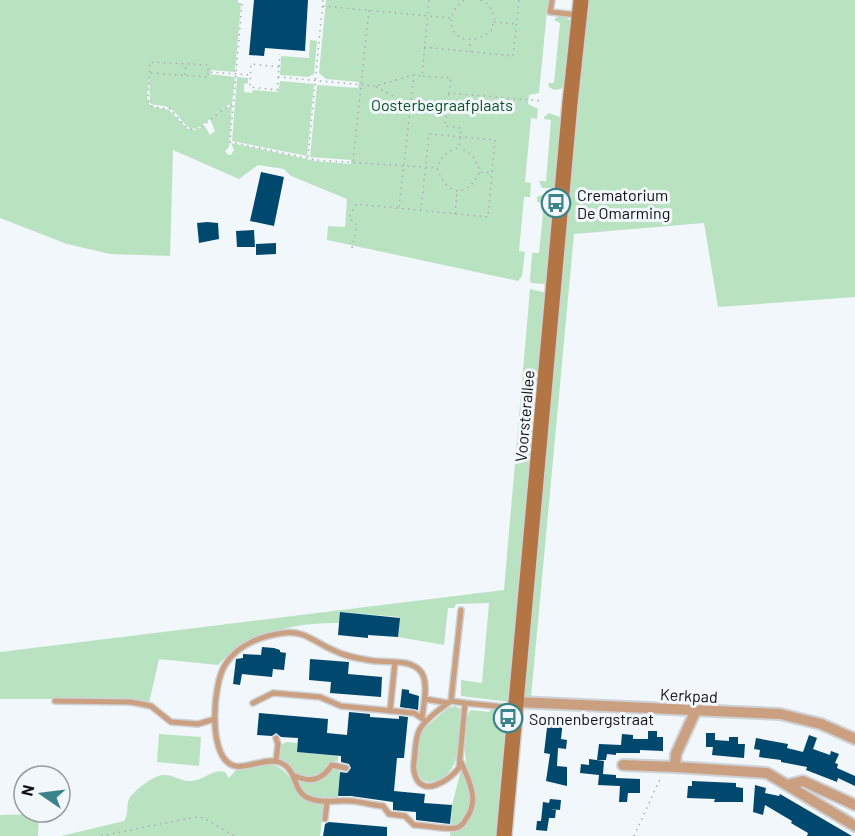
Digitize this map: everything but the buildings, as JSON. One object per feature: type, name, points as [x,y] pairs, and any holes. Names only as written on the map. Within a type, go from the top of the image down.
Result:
[{"type":"main road","name":"Voorsterallee","points":[[504,836],[580,7]]},
{"type":"street","name":"Kerkpad","points":[[516,705],[780,714],[821,724],[855,739]]},
{"type":"street","points":[[670,767],[696,710]]},
{"type":"street","points":[[623,765],[767,773],[855,826]]},
{"type":"street","points":[[787,785],[803,782],[855,805]]},
{"type":"lane","points":[[552,0],[550,12],[580,7]]},
{"type":"lane","points":[[424,719],[449,702],[461,610]]},
{"type":"lane","points":[[461,762],[474,799],[468,818],[461,826],[454,828],[414,825],[405,816],[388,814],[383,806],[352,801],[327,801],[306,796],[297,786],[288,768],[276,761],[257,762],[240,767],[230,764],[221,752],[216,737],[215,719],[218,685],[224,666],[238,650],[258,639],[299,632],[333,651],[348,656],[373,661],[411,663],[421,670],[425,676],[424,719],[417,734],[414,772],[421,784],[438,785],[455,773],[461,762],[465,703]]},
{"type":"lane","points":[[390,711],[395,662]]},
{"type":"lane","points":[[253,703],[273,693],[320,697],[341,706],[414,713],[424,719]]},
{"type":"lane","points":[[425,699],[516,705]]},
{"type":"lane","points":[[55,701],[131,702],[151,706],[171,722],[198,724],[215,719]]},
{"type":"lane","points":[[276,738],[278,744],[276,761]]},
{"type":"lane","points":[[294,776],[312,781],[321,777],[332,765],[346,768]]},
{"type":"lane","points":[[326,819],[327,801]]},
{"type":"path","points":[[308,158],[323,0]]},
{"type":"path","points":[[422,75],[429,0]]},
{"type":"path","points":[[464,0],[455,6],[450,18],[453,30],[460,38],[470,41],[482,38],[491,31],[494,22],[495,17],[488,4],[480,0]]},
{"type":"path","points":[[424,47],[513,56],[519,0]]},
{"type":"path","points":[[243,4],[230,142],[308,158],[436,168]]},
{"type":"path","points":[[322,5],[450,18]]},
{"type":"path","points":[[353,162],[369,10]]},
{"type":"path","points":[[494,22],[517,24]]},
{"type":"path","points":[[470,41],[470,52]]},
{"type":"path","points":[[279,67],[251,64],[250,87],[277,90],[279,67],[280,54]]},
{"type":"path","points":[[149,73],[208,77],[208,65],[150,62],[149,73],[149,103],[170,109],[188,129],[199,128],[221,109],[234,105]]},
{"type":"path","points":[[185,75],[186,64]]},
{"type":"path","points":[[208,72],[251,75]]},
{"type":"path","points":[[375,86],[414,75],[451,78],[445,126],[460,128],[459,148]]},
{"type":"path","points":[[399,208],[414,75]]},
{"type":"path","points":[[278,77],[375,86],[410,106],[447,109]]},
{"type":"path","points":[[449,93],[543,101]]},
{"type":"path","points":[[352,248],[357,225],[349,218],[356,204],[488,217],[495,140],[429,134],[421,210]]},
{"type":"path","points":[[436,168],[449,151],[459,148],[469,151],[477,160],[480,172]]},
{"type":"path","points":[[436,168],[447,187],[457,192],[467,189],[480,172]]},
{"type":"path","points":[[480,172],[492,173]]},
{"type":"path","points":[[455,214],[457,192]]},
{"type":"path","points":[[634,836],[670,767]]},
{"type":"path","points":[[100,836],[204,818],[234,836]]},
{"type":"green space","name":"Oosterbegraafplaats","points":[[0,0],[238,0],[238,3],[241,3],[235,72],[211,70],[210,74],[235,77],[232,104],[221,109],[202,125],[191,129],[172,110],[150,103],[149,77],[147,97],[149,104],[169,110],[188,129],[196,130],[204,125],[210,135],[215,131],[210,119],[222,109],[232,106],[229,147],[225,151],[228,155],[231,155],[234,150],[231,143],[316,161],[351,164],[351,160],[310,157],[317,85],[358,88],[359,82],[326,79],[319,73],[326,0],[548,0],[539,93],[529,95],[528,104],[538,109],[537,119],[531,118],[525,182],[531,183],[530,197],[524,197],[519,251],[525,252],[522,276],[518,281],[327,240],[328,226],[345,227],[347,199],[291,176],[284,169],[258,165],[239,179],[173,150],[170,256],[110,254],[67,244],[0,218]]},
{"type":"green space","points":[[581,0],[855,0],[855,297],[718,307],[704,223],[574,234],[531,697],[523,697]]},
{"type":"green space","points":[[558,16],[566,17],[572,22],[567,83],[561,89],[554,90],[549,87],[548,83],[554,83],[560,23],[554,20]]},
{"type":"green space","points":[[310,40],[317,41],[314,74],[308,77],[280,75],[281,56],[309,58]]},
{"type":"green space","points":[[237,77],[248,78],[248,83],[244,84],[244,92],[252,93],[253,90],[278,92],[280,81],[314,84],[307,156],[232,141]]},
{"type":"green space","points":[[549,113],[562,120],[558,182],[554,188],[542,188],[539,181],[546,181],[551,120],[544,119],[544,117]]},
{"type":"green space","points":[[542,195],[554,198],[549,282],[546,284],[531,283],[530,280],[532,253],[539,253],[544,203],[537,202],[537,197]]},
{"type":"green space","points":[[530,289],[547,293],[511,702],[461,696],[461,680],[482,683],[489,603],[456,604],[454,608],[448,608],[444,645],[398,637],[399,617],[341,612],[339,623],[290,627],[258,637],[230,654],[218,665],[159,659],[149,703],[133,699],[0,699],[0,652],[504,590]]},
{"type":"green space","points":[[455,706],[461,709],[460,738],[453,767],[438,780],[429,782],[422,780],[417,770],[420,732],[448,708]]},
{"type":"green space","points":[[493,708],[511,710],[499,836],[450,836],[452,805],[461,770],[467,770],[464,738],[468,715],[471,710],[489,712]]},
{"type":"green space","points":[[159,734],[201,737],[199,766],[157,762]]},
{"type":"green space","points":[[286,742],[297,743],[297,752],[338,756],[338,761],[333,762],[317,778],[301,777],[278,758],[281,746]]},
{"type":"green space","points":[[270,764],[286,773],[304,800],[324,804],[320,836],[61,836],[124,821],[131,796],[144,784],[159,776],[190,781],[221,771],[225,772],[229,778],[236,770]]},
{"type":"green space","points":[[335,766],[340,766],[338,797],[314,797],[305,792],[298,782],[319,780]]},
{"type":"green space","points":[[0,815],[12,815],[12,824],[39,824],[38,836],[0,836]]},
{"type":"place","name":"Crematorium De Omarming","points":[[556,203]]},
{"type":"place","name":"Sonnenbergstraat","points":[[508,718]]}]
